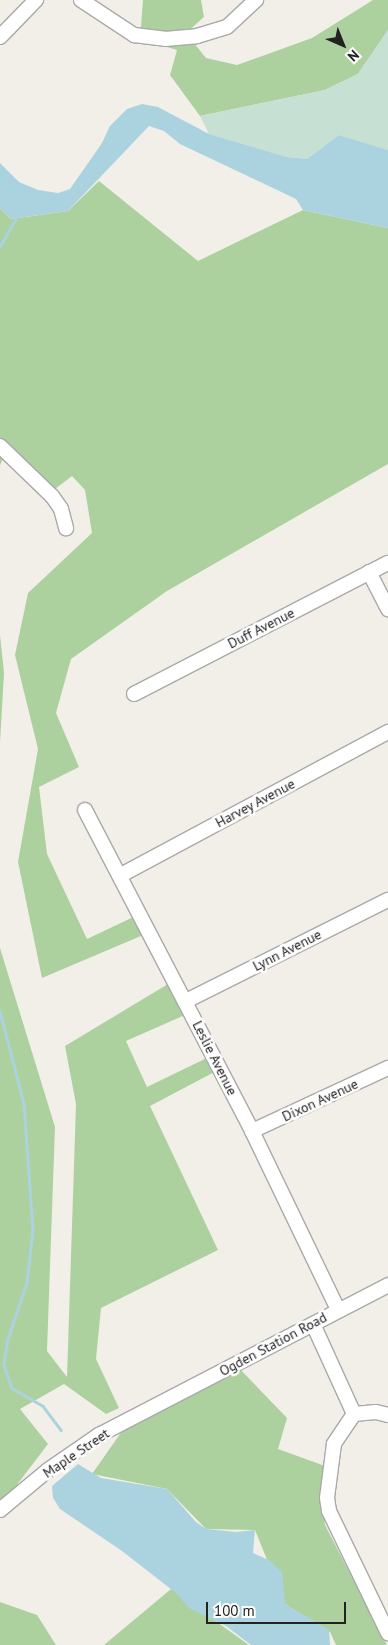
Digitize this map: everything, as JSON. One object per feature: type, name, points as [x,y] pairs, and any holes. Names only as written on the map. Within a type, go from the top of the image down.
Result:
[{"type":"street","points":[[0,37],[36,0]]},
{"type":"street","points":[[81,0],[134,35],[165,39],[212,33],[227,27],[256,0]]},
{"type":"street","points":[[0,446],[52,496],[61,509],[66,528]]},
{"type":"street","name":"Duff Avenue","points":[[134,694],[388,563]]},
{"type":"street","points":[[369,572],[388,609]]},
{"type":"street","name":"Harvey Avenue","points":[[121,875],[388,732]]},
{"type":"street","name":"Leslie Avenue","points":[[85,810],[186,1000],[252,1131],[338,1310]]},
{"type":"street","name":"Lynn Avenue","points":[[186,1000],[388,900]]},
{"type":"street","name":"Dixon Avenue","points":[[252,1131],[388,1068]]},
{"type":"street","name":"Ogden Station Road","points":[[158,1404],[388,1285]]},
{"type":"street","points":[[313,1324],[354,1414]]},
{"type":"street","name":"Maple Street","points":[[0,1510],[74,1451],[158,1404]]},
{"type":"street","points":[[354,1414],[376,1412],[388,1415]]},
{"type":"street","points":[[354,1414],[334,1444],[328,1504],[336,1528],[388,1633]]},
{"type":"green space","points":[[143,0],[201,0],[204,17],[186,33],[206,58],[237,65],[312,38],[373,0],[388,0],[388,30],[358,74],[325,90],[200,116],[170,75],[177,50],[140,39]]},
{"type":"green space","points":[[388,30],[388,150],[339,135],[307,159],[287,157],[209,134],[200,116],[325,90],[358,74]]},
{"type":"green space","points":[[99,181],[198,261],[303,210],[388,228],[388,464],[167,591],[71,659],[56,713],[79,767],[39,787],[47,854],[87,939],[146,911],[155,930],[42,978],[18,862],[38,749],[15,655],[28,593],[92,533],[85,490],[72,476],[55,489],[8,448],[0,465],[0,208],[11,219],[68,211]]},
{"type":"green space","points":[[0,635],[4,673],[0,743]]},
{"type":"green space","points":[[0,948],[55,1127],[47,1351],[67,1377],[76,1104],[65,1046],[178,978],[194,1011],[126,1041],[147,1087],[215,1054],[222,1068],[150,1106],[218,1250],[101,1308],[96,1359],[119,1408],[106,1414],[64,1384],[20,1409],[48,1444],[0,1507]]},
{"type":"green space","points":[[237,1366],[287,1418],[278,1449],[325,1466],[321,1496],[325,1525],[387,1645],[336,1645],[330,1632],[285,1604],[255,1530],[206,1529],[167,1489],[92,1474],[127,1424]]},
{"type":"green space","points":[[171,1589],[249,1645],[104,1645]]},
{"type":"green space","points":[[0,1602],[37,1615],[56,1645],[0,1645]]},
{"type":"water","points":[[142,104],[158,107],[209,134],[287,157],[307,159],[339,135],[388,150],[388,228],[303,210],[296,199],[180,144],[164,131],[149,126],[68,211],[11,219],[0,208],[0,163],[19,182],[38,190],[58,193],[70,189],[102,143],[110,126],[127,109]]},
{"type":"water","points":[[78,1464],[101,1478],[167,1489],[196,1522],[206,1529],[236,1532],[255,1530],[253,1553],[269,1560],[282,1572],[285,1604],[329,1630],[330,1645],[251,1645],[226,1626],[189,1608],[176,1593],[122,1551],[60,1509],[53,1498],[52,1486]]},
{"type":"waterway","points":[[0,246],[17,217]]},
{"type":"waterway","points":[[0,1011],[24,1104],[33,1230],[27,1283],[8,1339],[4,1365],[12,1388],[43,1406],[61,1430]]}]
